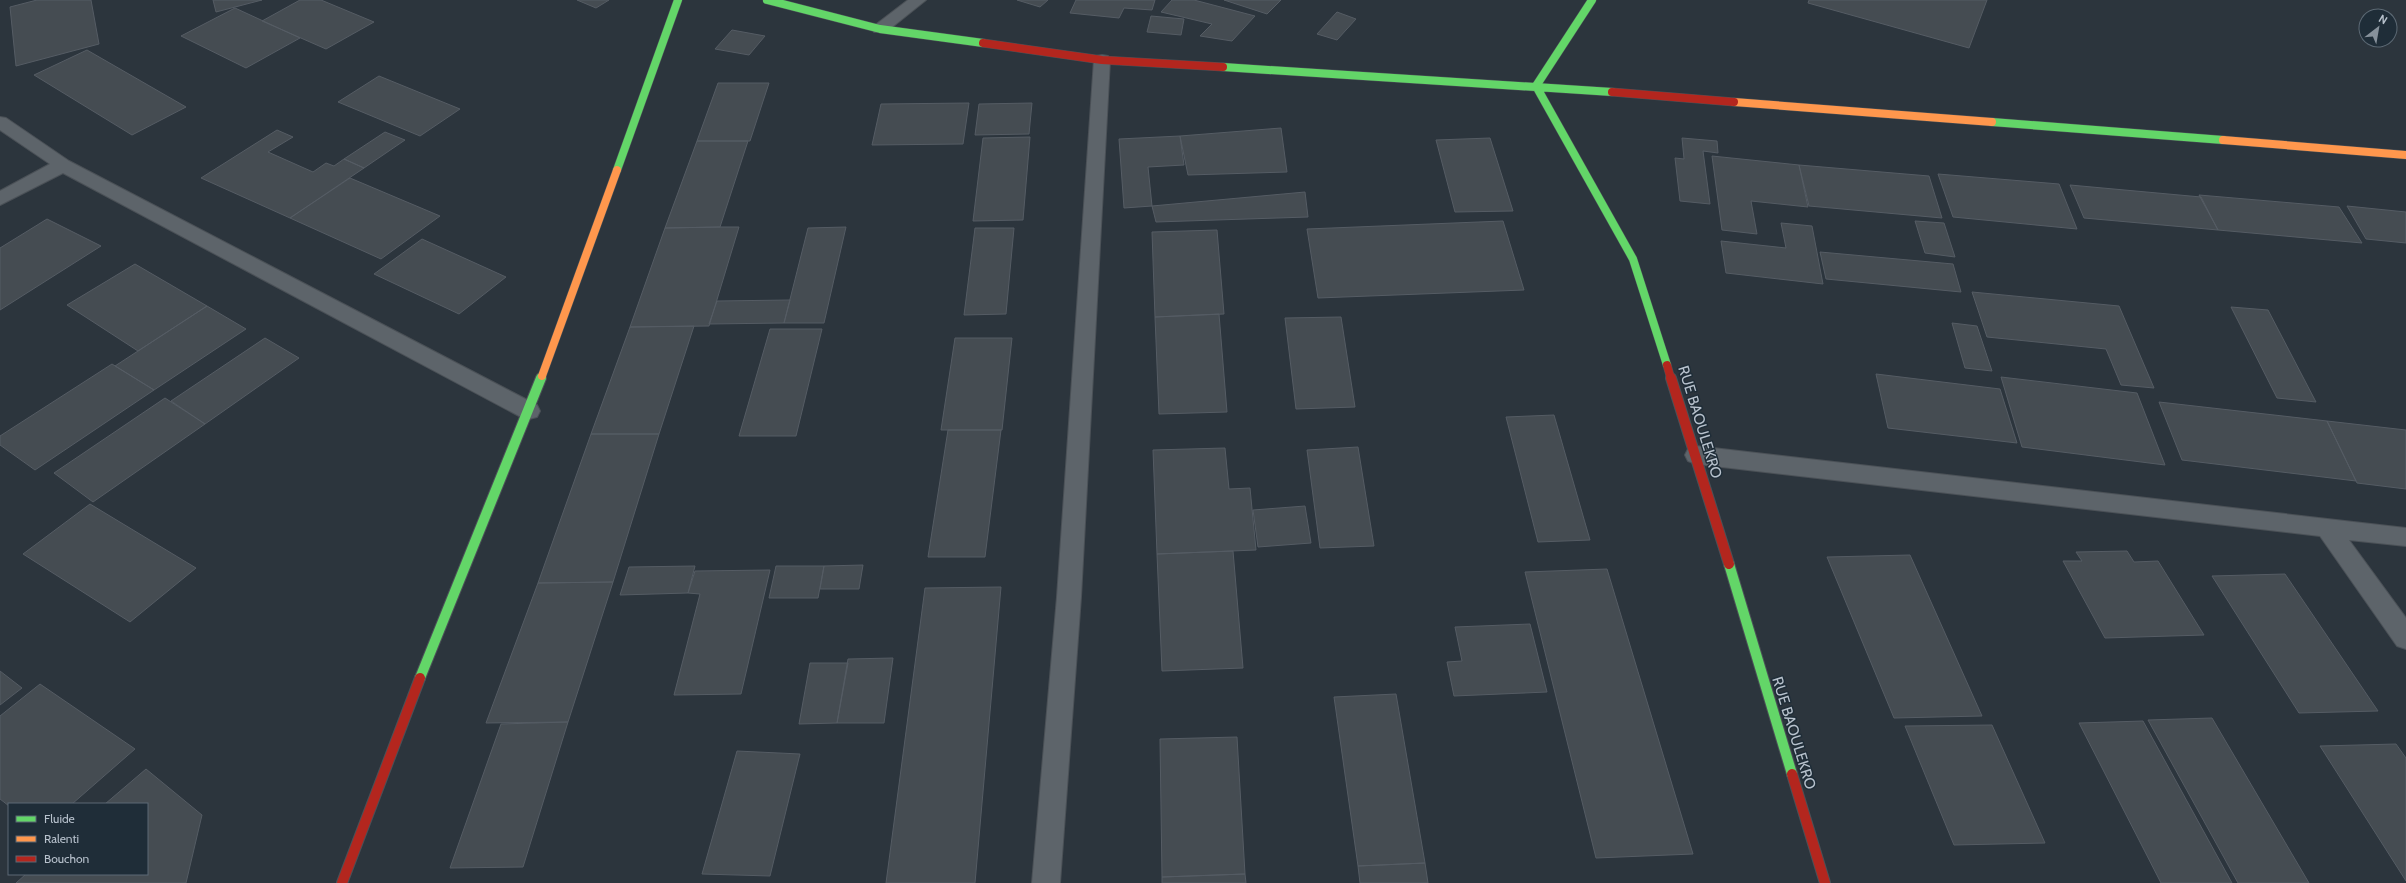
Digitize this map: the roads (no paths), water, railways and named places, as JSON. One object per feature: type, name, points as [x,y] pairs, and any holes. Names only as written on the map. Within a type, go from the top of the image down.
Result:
[{"type":"street","points":[[342,883],[404,716],[529,411],[678,0]]},
{"type":"street","points":[[767,0],[880,28],[1102,60],[1536,86],[2406,155]]},
{"type":"street","points":[[880,28],[918,0]]},
{"type":"street","points":[[1536,86],[1592,0]]},
{"type":"street","points":[[1046,883],[1068,597],[1102,60]]},
{"type":"street","name":"RUE BAOULEKRO","points":[[1536,86],[1633,259],[1696,455],[1824,883]]},
{"type":"street","points":[[0,122],[63,165],[529,411]]},
{"type":"street","points":[[0,199],[63,165]]},
{"type":"street","points":[[1696,455],[2406,537]]},
{"type":"street","points":[[2328,529],[2406,638]]}]
